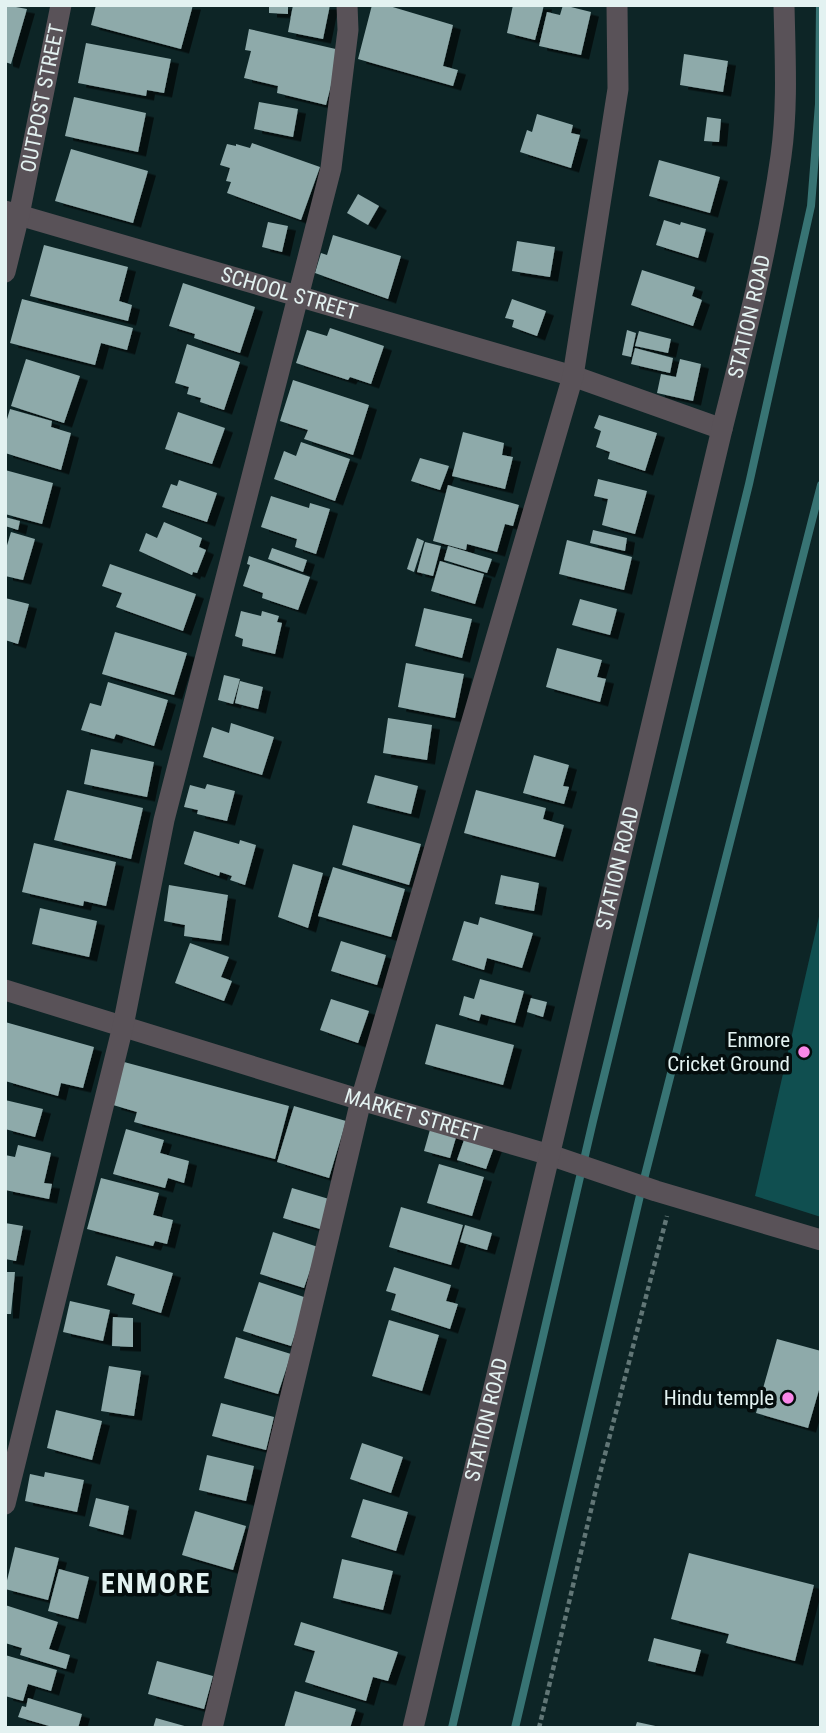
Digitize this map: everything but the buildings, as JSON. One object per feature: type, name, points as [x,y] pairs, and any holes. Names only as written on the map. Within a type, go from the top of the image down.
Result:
[{"type":"street","name":"OUTPOST STREET","points":[[5,272],[12,213],[61,5]]},
{"type":"street","points":[[5,1504],[123,1026],[164,820],[331,167],[348,30],[347,5]]},
{"type":"street","points":[[212,1728],[361,1100],[573,376],[618,89],[617,5]]},
{"type":"street","name":"STATION ROAD","points":[[413,1728],[556,1157],[722,429],[756,296],[781,153],[786,68],[784,5]]},
{"type":"street","name":"SCHOOL STREET","points":[[12,213],[573,376],[722,429]]},
{"type":"street","name":"MARKET STREET","points":[[5,990],[556,1157],[821,1241]]},
{"type":"path","points":[[539,1728],[601,1472],[664,1193]]},
{"type":"shaded area","name":"Enmore Cricket Ground","points":[[821,908],[821,1217],[755,1196]]},
{"type":"waterway","points":[[452,1728],[593,1121],[749,484],[811,206],[819,104],[820,5]]},
{"type":"waterway","points":[[515,1728],[642,1187],[821,485]]},
{"type":"place","name":"Enmore Cricket Ground","points":[[804,1052]]},
{"type":"place","name":"Hindu temple","points":[[788,1398]]},
{"type":"district","name":"ENMORE","points":[[156,1583]]}]
